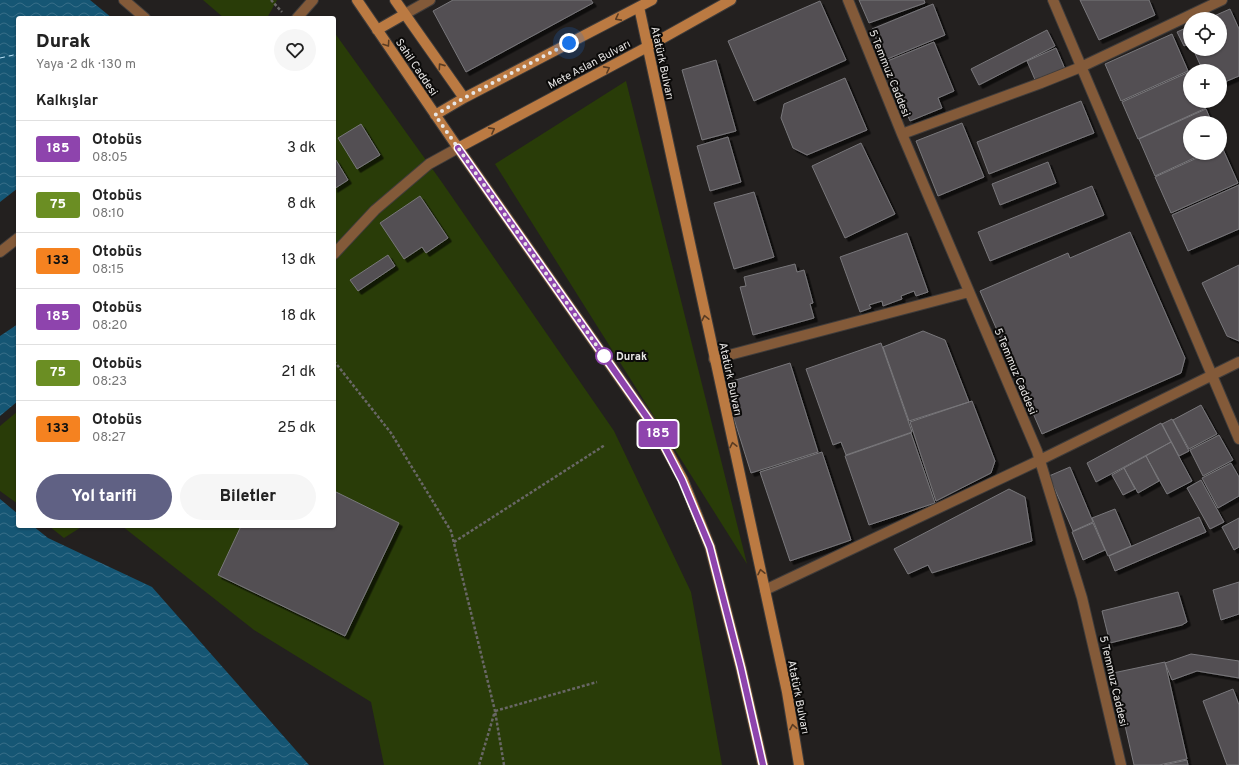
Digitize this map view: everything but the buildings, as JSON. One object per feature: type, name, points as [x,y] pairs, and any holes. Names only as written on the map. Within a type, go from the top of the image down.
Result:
[{"type":"street","points":[[124,0],[143,16]]},
{"type":"street","points":[[299,16],[314,0]]},
{"type":"street","name":"Sahil Caddesi","points":[[357,0],[458,148]]},
{"type":"street","name":"Sahil Caddesi","points":[[395,0],[464,98]]},
{"type":"street","points":[[377,30],[430,0]]},
{"type":"street","points":[[435,115],[637,4],[652,0]]},
{"type":"street","name":"Mete Aslan Bulvarı","points":[[458,148],[647,47],[731,0]]},
{"type":"street","name":"5 Temmuz Caddesi","points":[[848,0],[902,134],[1038,452],[1082,598],[1121,765]]},
{"type":"street","points":[[1053,0],[1239,439]]},
{"type":"street","points":[[902,134],[1042,84],[1222,0]]},
{"type":"street","name":"Atatürk Bulvarı","points":[[637,4],[787,692],[799,765]]},
{"type":"street","points":[[336,252],[375,210],[429,164],[458,148],[656,430],[682,480],[710,547],[741,668],[763,765]]},
{"type":"street","points":[[0,252],[16,240]]},
{"type":"street","points":[[714,358],[969,292]]},
{"type":"street","points":[[764,590],[1040,460],[1239,362]]},
{"type":"path","points":[[271,0],[284,14]]},
{"type":"path","points":[[336,364],[391,433],[451,531],[495,711],[504,765]]},
{"type":"path","points":[[454,542],[605,445]]},
{"type":"path","points":[[495,711],[597,682]]},
{"type":"path","points":[[479,765],[495,711]]},
{"type":"green space","points":[[203,0],[277,0],[268,16],[222,16]]},
{"type":"green space","points":[[336,35],[441,181],[614,431],[691,592],[722,765],[384,765],[371,702],[254,630],[125,528],[336,528]]},
{"type":"green space","points":[[626,81],[747,564],[495,164]]},
{"type":"green space","points":[[16,413],[16,503],[0,491],[0,426]]},
{"type":"green space","points":[[52,528],[80,528],[64,538]]},
{"type":"water","points":[[0,0],[90,0],[110,16],[16,16],[16,190],[0,202]]},
{"type":"water","points":[[16,325],[16,403],[0,416],[0,336]]},
{"type":"water","points":[[0,499],[16,512],[16,528],[36,528],[48,538],[152,587],[309,765],[0,765]]},
{"type":"ferry route","points":[[0,58],[16,54]]},
{"type":"bus line","name":"185","points":[[458,148],[656,430],[682,480],[710,547],[741,668],[763,765]]},
{"type":"place","name":"Durak","points":[[604,356]]},
{"type":"route","points":[[569,43],[464,98],[435,115],[604,356]]}]
